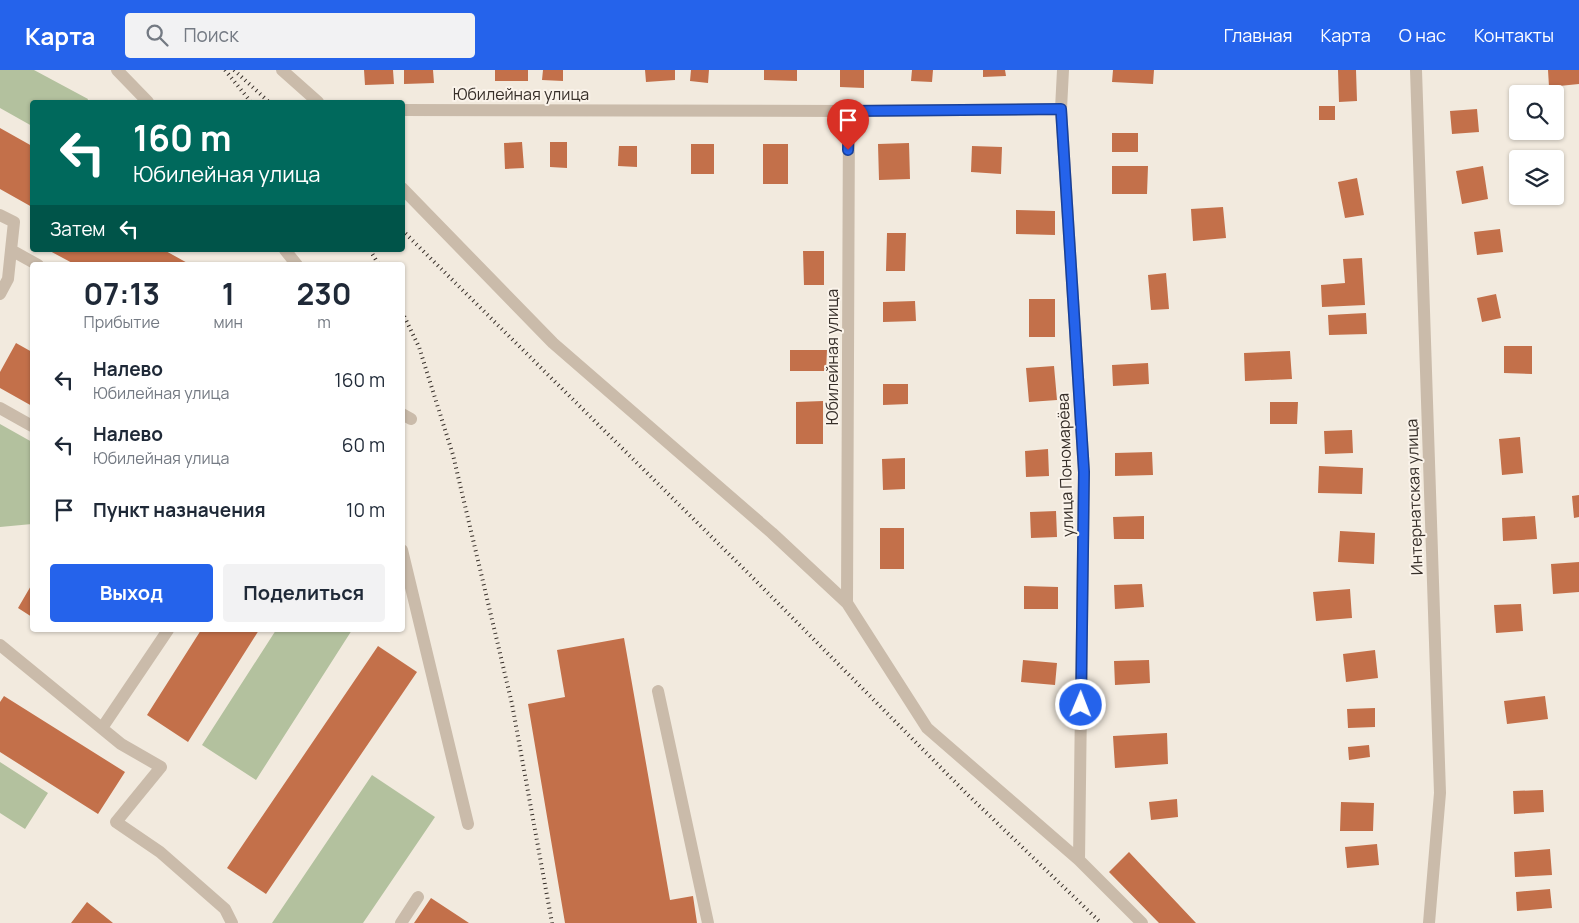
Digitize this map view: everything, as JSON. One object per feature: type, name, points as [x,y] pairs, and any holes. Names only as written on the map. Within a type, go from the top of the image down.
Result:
[{"type":"street","points":[[117,70],[146,100]]},
{"type":"street","points":[[282,70],[316,100]]},
{"type":"street","name":"улица Пономарёва","points":[[1063,70],[1061,109],[1084,472],[1079,860]]},
{"type":"street","name":"Интернатская улица","points":[[1416,70],[1440,793],[1429,923]]},
{"type":"street","name":"Юбилейная улица","points":[[405,110],[849,111],[1061,109]]},
{"type":"street","name":"Юбилейная улица","points":[[847,603],[849,111]]},
{"type":"street","points":[[405,191],[553,343],[772,533],[847,603],[927,728],[1079,860],[1142,923]]},
{"type":"street","points":[[0,215],[14,222],[8,279],[0,294]]},
{"type":"street","points":[[10,250],[32,262]]},
{"type":"street","points":[[287,252],[295,262]]},
{"type":"street","points":[[0,408],[30,425]]},
{"type":"street","points":[[405,562],[468,824]]},
{"type":"street","points":[[102,728],[167,632]]},
{"type":"street","points":[[0,645],[121,744],[161,767],[116,822],[160,852],[225,909],[232,923]]},
{"type":"street","points":[[658,691],[708,923]]},
{"type":"street","points":[[402,923],[418,897]]},
{"type":"green space","points":[[0,70],[34,70],[88,99],[30,100],[30,125],[0,108]]},
{"type":"green space","points":[[0,424],[30,441],[30,524],[0,527]]},
{"type":"green space","points":[[275,632],[351,632],[256,780],[202,745]]},
{"type":"green space","points":[[0,762],[48,793],[25,829],[0,813]]},
{"type":"green space","points":[[372,775],[435,817],[363,923],[272,923]]},
{"type":"building","points":[[364,70],[393,70],[394,84],[365,85]]},
{"type":"building","points":[[404,70],[433,70],[434,83],[404,84]]},
{"type":"building","points":[[495,70],[528,70],[528,81],[495,81]]},
{"type":"building","points":[[543,70],[563,70],[563,81],[542,80]]},
{"type":"building","points":[[645,70],[675,70],[675,80],[646,82]]},
{"type":"building","points":[[691,70],[709,70],[708,83],[690,81]]},
{"type":"building","points":[[764,70],[797,70],[797,81],[764,80]]},
{"type":"building","points":[[840,70],[864,70],[864,88],[840,87]]},
{"type":"building","points":[[912,70],[933,70],[932,82],[911,81]]},
{"type":"building","points":[[983,70],[1005,70],[1006,76],[983,77]]},
{"type":"building","points":[[1113,70],[1154,70],[1153,84],[1112,82]]},
{"type":"building","points":[[1338,70],[1356,70],[1357,101],[1339,102]]},
{"type":"building","points":[[1548,70],[1579,70],[1579,84],[1549,85]]},
{"type":"building","points":[[1319,106],[1335,106],[1335,120],[1319,120]]},
{"type":"building","points":[[1477,109],[1479,132],[1452,134],[1450,111]]},
{"type":"building","points":[[0,128],[30,145],[30,206],[0,189]]},
{"type":"building","points":[[1112,133],[1138,133],[1138,152],[1112,152]]},
{"type":"building","points":[[522,142],[524,168],[505,169],[504,143]]},
{"type":"building","points":[[550,142],[567,142],[567,168],[550,167]]},
{"type":"building","points":[[909,143],[910,179],[879,180],[878,144]]},
{"type":"building","points":[[691,144],[714,144],[714,174],[691,174]]},
{"type":"building","points":[[763,144],[788,144],[788,184],[763,184]]},
{"type":"building","points":[[619,146],[637,146],[637,167],[618,166]]},
{"type":"building","points":[[972,146],[1002,147],[1001,174],[971,172]]},
{"type":"building","points":[[1112,166],[1148,166],[1147,194],[1112,194]]},
{"type":"building","points":[[1483,166],[1488,199],[1462,204],[1456,171]]},
{"type":"building","points":[[1357,178],[1364,215],[1345,218],[1338,182]]},
{"type":"building","points":[[1223,207],[1226,238],[1193,241],[1191,209]]},
{"type":"building","points":[[1016,210],[1055,211],[1055,235],[1016,234]]},
{"type":"building","points":[[1500,229],[1503,252],[1477,255],[1474,232]]},
{"type":"building","points":[[887,233],[906,233],[905,271],[886,271]]},
{"type":"building","points":[[803,251],[824,251],[824,285],[804,285]]},
{"type":"building","points":[[52,252],[168,252],[186,262],[70,262]]},
{"type":"building","points":[[1362,258],[1365,305],[1322,307],[1321,285],[1345,283],[1343,259]]},
{"type":"building","points":[[1166,273],[1169,309],[1151,310],[1148,275]]},
{"type":"building","points":[[1496,294],[1501,318],[1482,322],[1477,298]]},
{"type":"building","points":[[1029,299],[1055,299],[1055,337],[1029,337]]},
{"type":"building","points":[[915,301],[916,321],[883,322],[883,302]]},
{"type":"building","points":[[1366,313],[1367,334],[1329,335],[1328,315]]},
{"type":"building","points":[[16,343],[30,351],[30,405],[0,388],[0,372]]},
{"type":"building","points":[[1504,346],[1532,346],[1532,374],[1504,373]]},
{"type":"building","points":[[790,350],[827,350],[826,371],[790,371]]},
{"type":"building","points":[[1290,351],[1292,379],[1245,381],[1244,353]]},
{"type":"building","points":[[1148,363],[1149,384],[1113,386],[1112,365]]},
{"type":"building","points":[[1054,366],[1057,400],[1029,402],[1026,368]]},
{"type":"building","points":[[883,384],[908,384],[908,404],[883,405]]},
{"type":"building","points":[[823,401],[823,444],[796,444],[796,402]]},
{"type":"building","points":[[1270,402],[1298,402],[1297,424],[1270,424]]},
{"type":"building","points":[[1352,430],[1353,453],[1325,454],[1324,431]]},
{"type":"building","points":[[1520,437],[1523,473],[1502,475],[1499,439]]},
{"type":"building","points":[[1048,449],[1049,476],[1026,477],[1025,451]]},
{"type":"building","points":[[1152,452],[1153,475],[1115,476],[1115,453]]},
{"type":"building","points":[[905,458],[905,489],[883,490],[882,459]]},
{"type":"building","points":[[1319,466],[1363,468],[1362,494],[1318,493]]},
{"type":"building","points":[[1579,495],[1579,517],[1574,518],[1572,496]]},
{"type":"building","points":[[1056,511],[1057,537],[1031,538],[1030,512]]},
{"type":"building","points":[[1144,516],[1144,539],[1114,539],[1113,517]]},
{"type":"building","points":[[1535,516],[1537,539],[1503,541],[1502,518]]},
{"type":"building","points":[[880,528],[904,528],[904,569],[880,569]]},
{"type":"building","points":[[1340,531],[1375,533],[1374,564],[1338,562]]},
{"type":"building","points":[[1579,562],[1579,592],[1553,594],[1551,564]]},
{"type":"building","points":[[1142,584],[1144,607],[1115,609],[1114,585]]},
{"type":"building","points":[[1024,586],[1058,587],[1058,609],[1024,609]]},
{"type":"building","points":[[30,587],[30,616],[18,608]]},
{"type":"building","points":[[1350,589],[1352,618],[1316,621],[1313,592]]},
{"type":"building","points":[[1521,604],[1523,631],[1496,633],[1494,605]]},
{"type":"building","points":[[200,632],[258,632],[188,742],[147,715]]},
{"type":"building","points":[[624,638],[670,900],[693,896],[697,923],[565,923],[528,704],[565,697],[557,650]]},
{"type":"building","points":[[378,646],[417,672],[266,894],[227,868]]},
{"type":"building","points":[[1375,650],[1378,678],[1346,682],[1343,654]]},
{"type":"building","points":[[1023,660],[1057,663],[1055,685],[1021,682]]},
{"type":"building","points":[[1149,660],[1150,683],[1115,685],[1114,661]]},
{"type":"building","points":[[4,696],[125,772],[98,814],[0,752],[0,702]]},
{"type":"building","points":[[1545,696],[1548,719],[1507,724],[1504,701]]},
{"type":"building","points":[[1375,708],[1375,727],[1348,728],[1347,709]]},
{"type":"building","points":[[1167,733],[1168,764],[1115,768],[1113,736]]},
{"type":"building","points":[[1369,745],[1370,757],[1349,760],[1348,747]]},
{"type":"building","points":[[1543,790],[1544,812],[1514,814],[1513,791]]},
{"type":"building","points":[[1177,799],[1178,817],[1151,820],[1149,802]]},
{"type":"building","points":[[1341,802],[1374,803],[1373,831],[1340,831]]},
{"type":"building","points":[[1377,844],[1379,865],[1347,868],[1345,847]]},
{"type":"building","points":[[1550,849],[1552,875],[1515,877],[1514,852]]},
{"type":"building","points":[[1129,852],[1196,923],[1159,923],[1109,872]]},
{"type":"building","points":[[1550,889],[1552,908],[1517,911],[1516,892]]},
{"type":"building","points":[[431,898],[469,923],[414,923]]},
{"type":"building","points":[[87,902],[113,923],[71,923]]},
{"type":"railway","points":[[225,70],[249,100]]},
{"type":"railway","points":[[234,70],[267,100]]},
{"type":"railway","points":[[405,233],[751,576],[967,794],[1101,923]]},
{"type":"railway","points":[[371,252],[377,262]]},
{"type":"railway","points":[[405,318],[419,347],[453,455],[512,704],[552,923]]},
{"type":"route","points":[[848,150],[849,111],[1061,109],[1084,472],[1081,705]]}]
